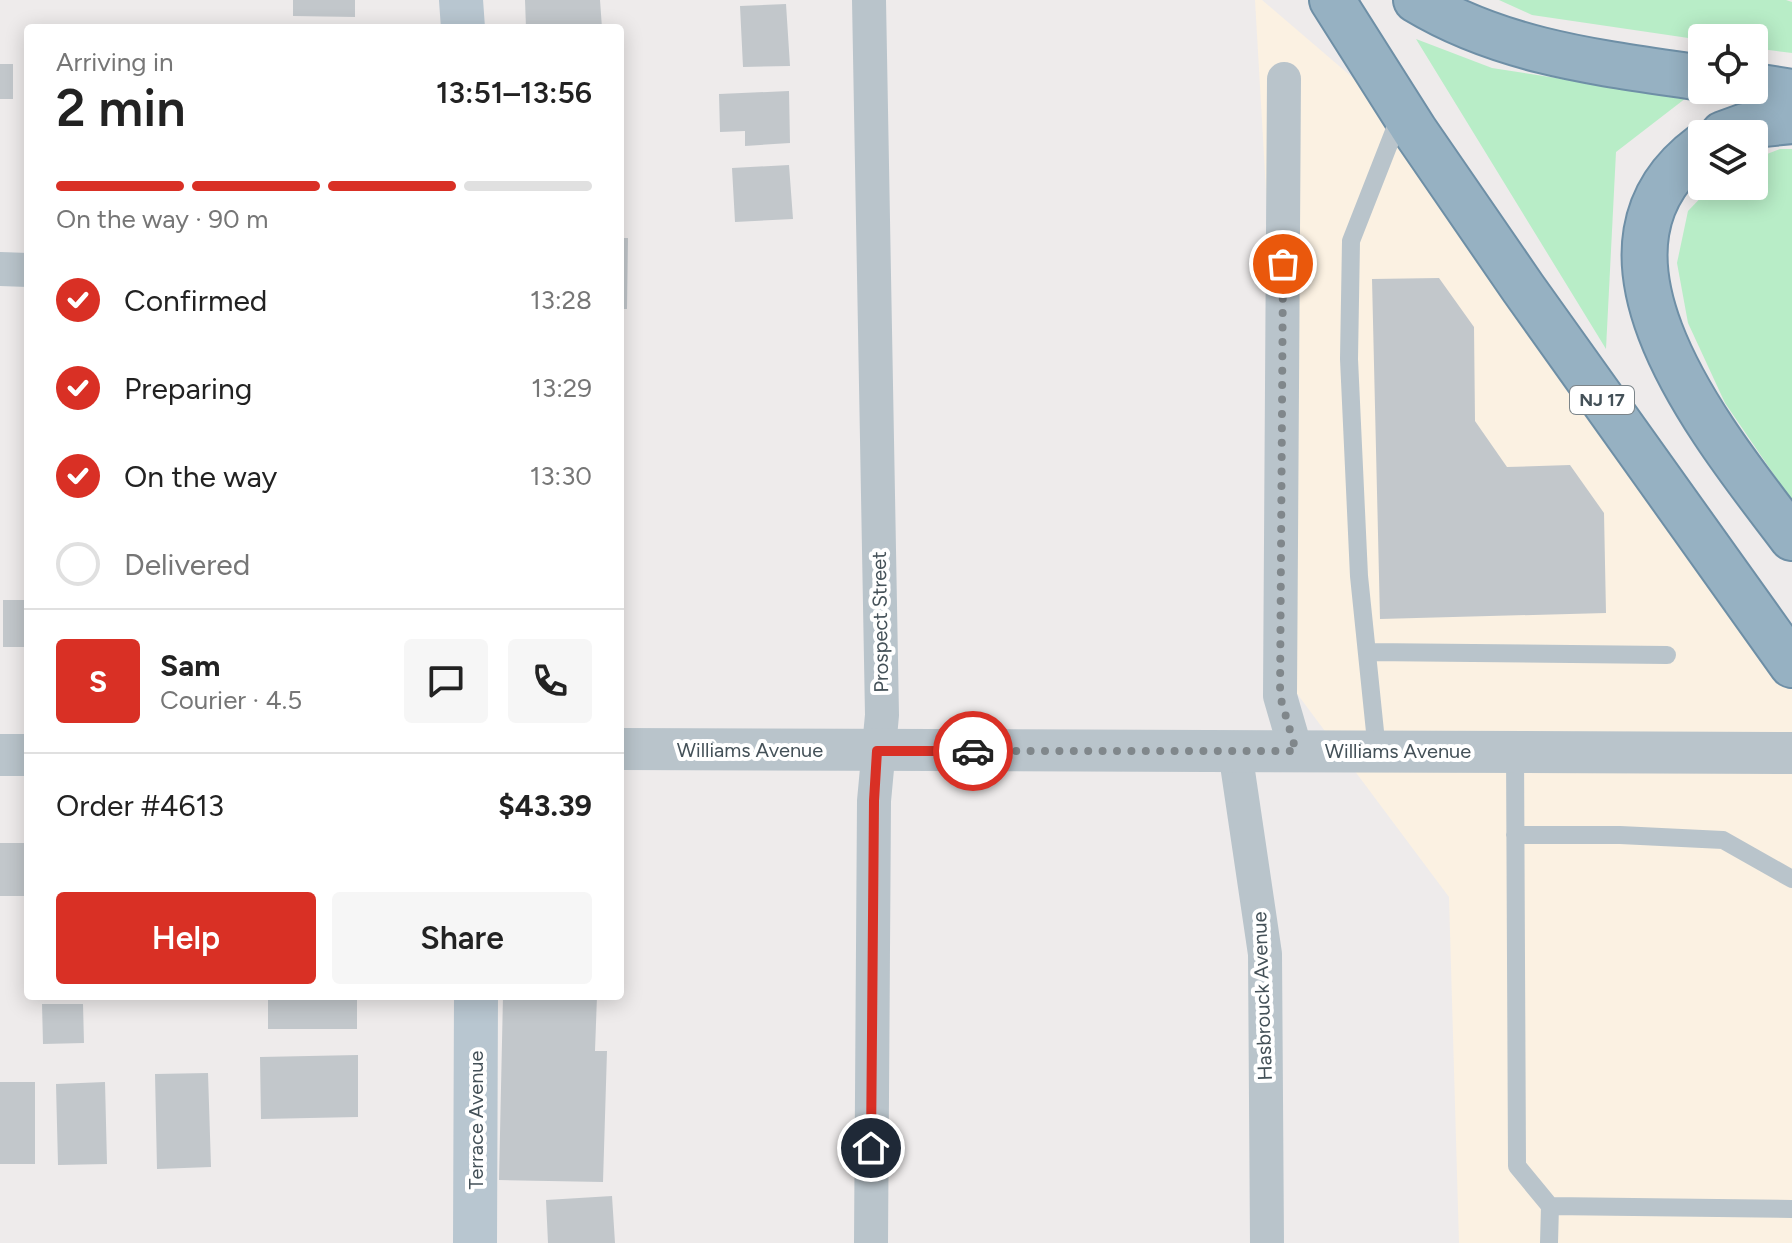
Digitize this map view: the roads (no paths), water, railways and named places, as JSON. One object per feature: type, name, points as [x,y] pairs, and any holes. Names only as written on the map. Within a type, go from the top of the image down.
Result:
[{"type":"highway","name":"NJ 17","points":[[1332,0],[1402,111],[1523,288],[1792,665]]},
{"type":"highway","points":[[1416,0],[1478,32],[1542,52],[1688,76]]},
{"type":"highway","points":[[1768,88],[1792,92]]},
{"type":"highway","points":[[1768,124],[1792,121]]},
{"type":"highway","points":[[1688,158],[1667,181],[1648,225],[1644,251],[1652,308],[1662,337],[1695,401],[1792,538]]},
{"type":"main road","points":[[461,0],[463,24]]},
{"type":"main road","name":"Terrace Avenue","points":[[475,1243],[476,1000]]},
{"type":"street","name":"Prospect Street","points":[[869,0],[882,715],[874,801],[871,1243]]},
{"type":"street","points":[[1284,79],[1280,696],[1296,751]]},
{"type":"street","points":[[0,269],[24,270]]},
{"type":"street","name":"Williams Avenue","points":[[624,749],[1792,753]]},
{"type":"street","name":"Hasbrouck Avenue","points":[[1235,751],[1265,954],[1267,1243]]},
{"type":"street","points":[[0,755],[24,755]]},
{"type":"lane","points":[[1377,751],[1359,576],[1349,359],[1351,241],[1402,111]]},
{"type":"lane","points":[[1367,652],[1667,655]]},
{"type":"lane","points":[[1515,750],[1517,1166],[1550,1206],[1549,1243]]},
{"type":"lane","points":[[1515,835],[1620,835],[1723,840],[1792,879]]},
{"type":"lane","points":[[1550,1206],[1792,1209]]}]
